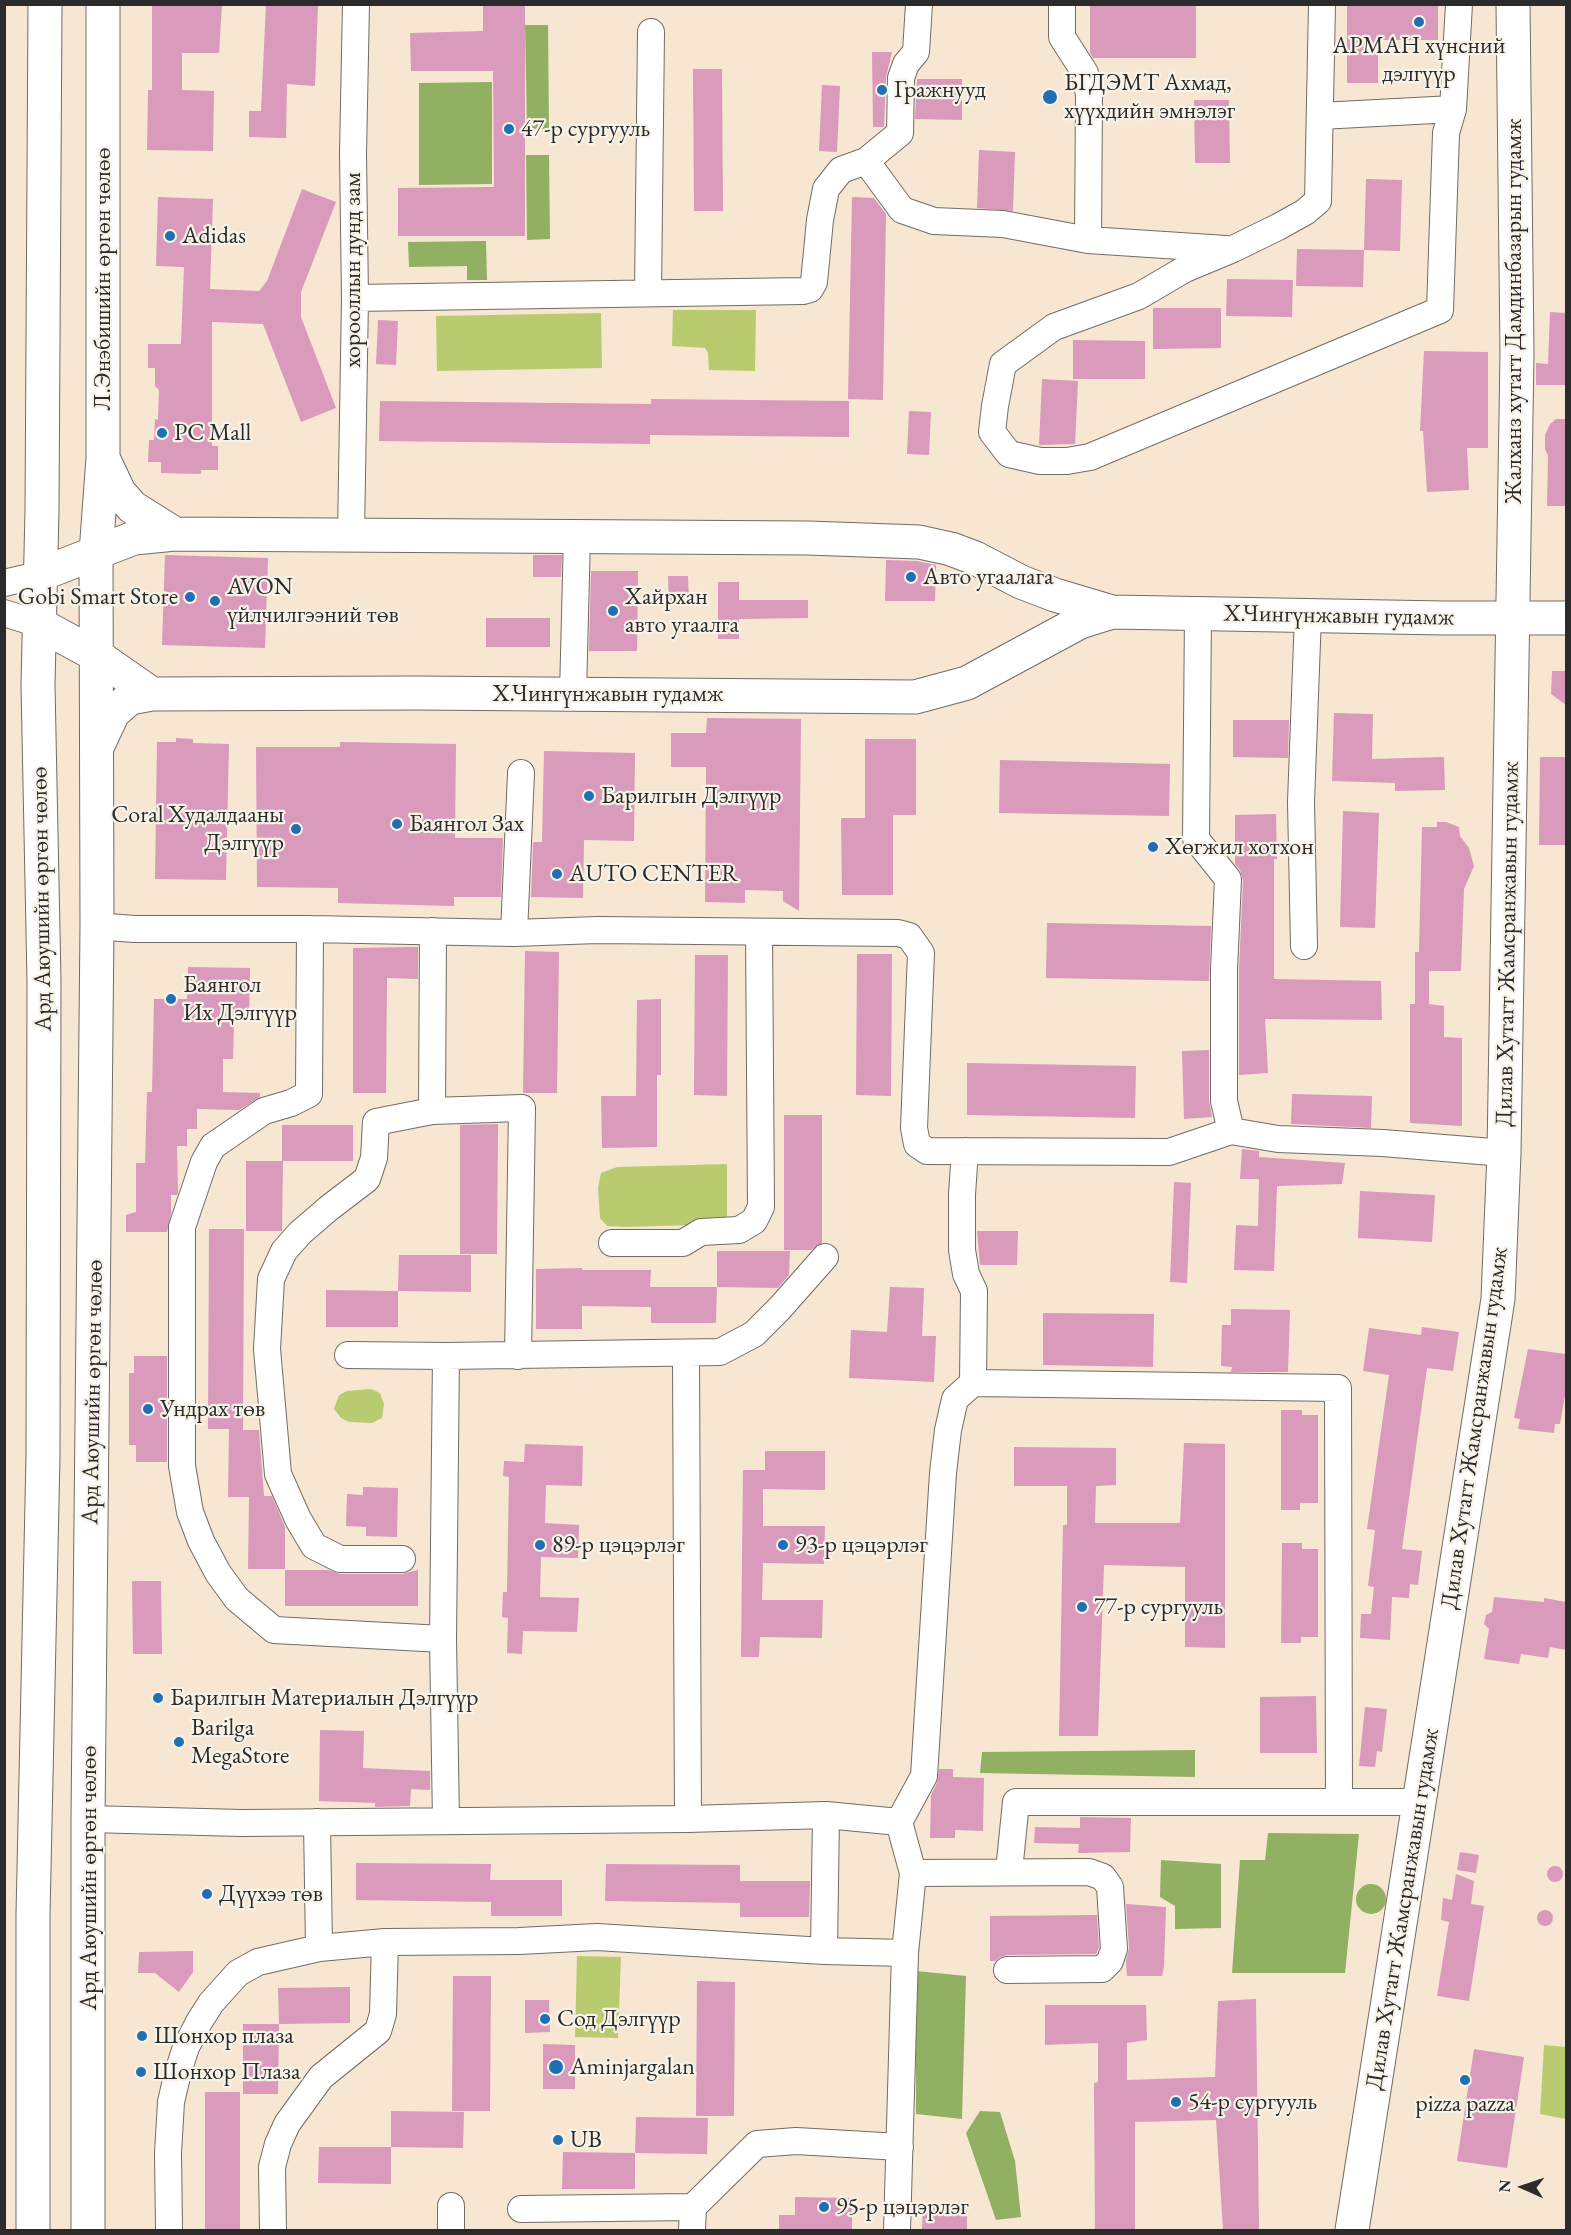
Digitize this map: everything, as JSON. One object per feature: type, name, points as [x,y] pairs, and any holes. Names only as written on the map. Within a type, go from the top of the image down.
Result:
[{"type":"main road","points":[[39,575],[42,510],[45,4]]},
{"type":"main road","name":"Л.Энэбишийн өргөн чөлөө","points":[[96,553],[103,458],[103,4]]},
{"type":"main road","name":"Жалханз хутагт Дамдинбазарын гудамж","points":[[1513,4],[1517,354],[1513,618]]},
{"type":"main road","points":[[103,458],[119,492],[132,507],[175,534]]},
{"type":"main road","name":"Х.Чингүнжавын гудамж","points":[[39,575],[134,538],[175,534],[808,538],[919,542],[951,549],[1055,595],[1112,612],[1566,618]]},
{"type":"main road","name":"Ард Аюушийн өргөн чөлөө","points":[[88,2230],[88,1819],[97,926],[96,553]]},
{"type":"main road","name":"Ард Аюушийн өргөн чөлөө","points":[[33,2230],[33,1915],[43,1456],[44,981],[38,697],[39,575]]},
{"type":"main road","name":"Х.Чингүнжавын гудамж","points":[[96,751],[113,712],[130,698],[152,694],[915,697],[967,683],[1080,622],[1112,612]]},
{"type":"main road","name":"Дилав Хутагт Жамсранжавын гудамж","points":[[1352,2230],[1498,1299],[1504,1153],[1513,618]]},
{"type":"main road","points":[[39,624],[96,655],[152,694]]},
{"type":"main road","points":[[43,1456],[50,1472],[65,1484],[85,1481],[93,1474]]},
{"type":"street","name":"хорооллын дунд зам","points":[[351,535],[356,4]]},
{"type":"street","points":[[355,298],[803,291],[810,289],[814,282],[820,220],[826,189],[841,170],[866,161],[900,133],[901,78],[906,64],[916,52],[919,4]]},
{"type":"street","points":[[1062,4],[1062,38],[1085,73],[1089,95],[1088,240]]},
{"type":"street","points":[[1322,4],[1318,201],[1305,212],[1233,249],[1185,269],[1139,296],[1054,327],[1003,364],[992,432],[1009,454],[1040,460],[1067,461],[1090,457],[1440,310],[1446,133],[1453,109],[1460,4]]},
{"type":"street","points":[[648,293],[651,32]]},
{"type":"street","points":[[1320,116],[1453,109]]},
{"type":"street","points":[[866,161],[902,210],[934,221],[1003,224],[1088,240],[1233,249]]},
{"type":"street","points":[[573,694],[577,536]]},
{"type":"street","points":[[4,583],[39,575]]},
{"type":"street","points":[[1198,613],[1196,839],[1228,879],[1224,970],[1224,1101],[1231,1131]]},
{"type":"street","points":[[4,614],[39,624]]},
{"type":"street","points":[[1304,946],[1301,802],[1308,615]]},
{"type":"street","points":[[514,933],[521,773]]},
{"type":"street","points":[[97,926],[134,929],[310,928],[514,933],[598,930],[898,933],[909,936],[921,953],[914,1128],[917,1144],[927,1151],[1169,1152],[1231,1131],[1278,1139],[1383,1143],[1504,1153]]},
{"type":"street","points":[[310,928],[309,1094],[291,1103],[264,1111],[213,1146],[204,1162],[182,1227],[182,1466],[190,1512],[201,1541],[218,1573],[237,1599],[274,1630],[443,1639]]},
{"type":"street","points":[[432,1111],[433,931]]},
{"type":"street","points":[[612,1244],[683,1243],[701,1232],[739,1230],[754,1221],[761,1207],[759,932]]},
{"type":"street","points":[[402,1559],[340,1559],[314,1546],[298,1519],[278,1474],[267,1349],[271,1279],[284,1251],[300,1233],[367,1179],[374,1158],[376,1122],[432,1111],[522,1108],[518,1356]]},
{"type":"street","points":[[965,1151],[962,1250],[966,1274],[974,1291],[973,1383]]},
{"type":"street","points":[[348,1355],[518,1356],[720,1352],[754,1334],[825,1257]]},
{"type":"street","points":[[686,1354],[688,1819]]},
{"type":"street","points":[[446,1356],[443,1639],[446,1821]]},
{"type":"street","points":[[897,2230],[905,1953],[913,1873],[899,1822],[924,1776],[943,1473],[948,1430],[956,1399],[973,1383],[1338,1388],[1339,1801]]},
{"type":"street","points":[[1009,1871],[1016,1802],[1420,1802]]},
{"type":"street","points":[[88,1819],[153,1822],[317,1822],[688,1819],[826,1815],[899,1822]]},
{"type":"street","points":[[824,1951],[826,1815]]},
{"type":"street","points":[[317,1822],[319,1948]]},
{"type":"street","points":[[913,1873],[1089,1872],[1103,1877],[1110,1887],[1114,1949],[1110,1961],[1102,1969],[1007,1970]]},
{"type":"street","points":[[169,2230],[168,2153],[171,2102],[186,2047],[199,2022],[221,1990],[247,1967],[270,1958],[319,1948],[385,1942],[519,1941],[597,1937],[824,1951],[905,1953]]},
{"type":"street","points":[[273,2230],[272,2167],[278,2144],[287,2124],[321,2077],[378,2031],[383,2014],[385,1942]]},
{"type":"street","points":[[521,2210],[693,2219],[757,2144],[796,2141],[900,2147]]},
{"type":"green space","points":[[525,25],[548,25],[549,129],[527,129]]},
{"type":"green space","points":[[492,82],[492,184],[419,185],[419,83]]},
{"type":"green space","points":[[526,155],[549,155],[550,239],[527,240]]},
{"type":"green space","points":[[486,241],[487,280],[467,280],[467,266],[409,267],[408,242]]},
{"type":"green space","points":[[673,310],[756,310],[755,371],[709,370],[708,353],[705,348],[672,346]]},
{"type":"green space","points":[[601,313],[602,368],[437,371],[436,316]]},
{"type":"green space","points":[[727,1164],[727,1224],[625,1227],[607,1226],[600,1218],[598,1188],[601,1173],[617,1167]]},
{"type":"green space","points":[[371,1389],[380,1393],[384,1404],[382,1418],[372,1423],[349,1422],[341,1418],[334,1409],[339,1395],[347,1391]]},
{"type":"green space","points":[[1195,1750],[1195,1777],[980,1773],[982,1752]]},
{"type":"green space","points":[[1268,1833],[1359,1834],[1345,1973],[1232,1973],[1240,1860],[1265,1860]]},
{"type":"green space","points":[[1161,1860],[1221,1864],[1221,1928],[1175,1929],[1175,1906],[1160,1897]]},
{"type":"green space","points":[[1371,1884],[1377,1885],[1385,1893],[1385,1905],[1377,1913],[1371,1914],[1365,1913],[1357,1905],[1356,1899],[1357,1893],[1365,1885]]},
{"type":"green space","points":[[577,1956],[621,1957],[618,2038],[575,2037]]},
{"type":"green space","points":[[916,1971],[966,1976],[962,2119],[916,2114]]},
{"type":"green space","points":[[1544,2045],[1566,2047],[1566,2119],[1540,2114]]},
{"type":"green space","points":[[980,2111],[1000,2112],[1015,2161],[1021,2217],[996,2220],[966,2133]]},
{"type":"building","points":[[152,4],[222,4],[219,53],[182,53],[182,90],[214,91],[213,151],[147,150],[148,90],[152,90]]},
{"type":"building","points":[[266,4],[318,4],[315,86],[287,84],[286,138],[249,137],[249,111],[261,111]]},
{"type":"building","name":"47-р сургууль","points":[[483,4],[525,4],[525,236],[398,236],[398,188],[494,187],[493,71],[411,71],[410,33],[483,31]]},
{"type":"building","points":[[1090,4],[1196,4],[1196,58],[1093,58],[1090,53]]},
{"type":"building","points":[[1347,4],[1438,4],[1438,40],[1378,40],[1378,83],[1347,83]]},
{"type":"building","name":"Гражнууд","points":[[872,52],[892,52],[886,77],[884,127],[873,127]]},
{"type":"building","points":[[693,69],[722,69],[723,211],[694,211]]},
{"type":"building","points":[[917,79],[962,79],[962,120],[915,119]]},
{"type":"building","name":"Гражнууд","points":[[822,85],[840,86],[837,152],[819,151]]},
{"type":"building","points":[[1194,100],[1229,100],[1230,163],[1195,163]]},
{"type":"building","points":[[979,150],[1015,152],[1013,211],[977,208]]},
{"type":"building","points":[[1366,179],[1402,180],[1400,251],[1364,250]]},
{"type":"building","points":[[302,189],[336,202],[301,292],[301,317],[336,408],[301,422],[263,324],[212,322],[212,446],[218,446],[218,470],[201,470],[201,474],[161,473],[161,462],[148,462],[149,440],[154,440],[155,419],[158,420],[159,390],[155,386],[155,368],[148,368],[148,344],[181,344],[184,267],[156,266],[158,197],[213,199],[210,289],[259,291],[267,281]]},
{"type":"building","points":[[852,197],[874,198],[886,214],[883,400],[848,399]]},
{"type":"building","points":[[1297,249],[1364,250],[1363,287],[1296,286]]},
{"type":"building","points":[[1227,279],[1293,280],[1292,317],[1226,316]]},
{"type":"building","points":[[1153,308],[1221,308],[1221,348],[1153,349]]},
{"type":"building","points":[[1550,312],[1566,313],[1566,385],[1536,385],[1536,363],[1548,364]]},
{"type":"building","points":[[378,320],[398,321],[396,365],[376,364]]},
{"type":"building","points":[[1073,340],[1145,341],[1145,379],[1073,379]]},
{"type":"building","points":[[1424,351],[1488,352],[1488,448],[1467,448],[1469,490],[1427,492],[1423,431],[1420,431]]},
{"type":"building","points":[[1042,379],[1078,381],[1075,444],[1039,445]]},
{"type":"building","points":[[651,399],[849,401],[849,437],[650,435],[650,444],[379,441],[380,401],[651,404]]},
{"type":"building","points":[[909,411],[931,412],[929,455],[907,454]]},
{"type":"building","points":[[1556,419],[1566,419],[1566,506],[1547,506],[1548,456],[1545,449],[1545,435],[1550,424]]},
{"type":"building","name":"AVON үйлчилгээний төв","points":[[165,555],[268,558],[265,648],[162,645]]},
{"type":"building","points":[[533,555],[562,555],[561,577],[533,577]]},
{"type":"building","name":"Авто угаалага","points":[[886,560],[917,561],[936,565],[935,601],[885,601]]},
{"type":"building","name":"Хайрхан авто угаалга","points":[[591,571],[638,571],[637,651],[589,651]]},
{"type":"building","points":[[668,576],[688,576],[689,603],[669,604]]},
{"type":"building","points":[[718,582],[739,582],[739,600],[808,600],[808,618],[739,619],[739,639],[718,639]]},
{"type":"building","points":[[486,618],[550,618],[550,647],[486,647]]},
{"type":"building","points":[[1552,671],[1566,671],[1566,705],[1551,694]]},
{"type":"building","points":[[1334,713],[1373,714],[1372,759],[1444,757],[1445,790],[1395,791],[1395,783],[1332,781]]},
{"type":"building","points":[[707,718],[801,719],[799,911],[783,901],[783,891],[745,890],[745,903],[705,902],[706,767],[671,767],[671,733],[706,733]]},
{"type":"building","points":[[1233,720],[1289,720],[1288,758],[1233,757]]},
{"type":"building","points":[[176,738],[193,739],[193,743],[229,744],[226,880],[155,879],[157,742],[176,742]]},
{"type":"building","points":[[865,739],[916,739],[916,815],[893,815],[893,895],[842,895],[841,818],[865,818]]},
{"type":"building","points":[[340,742],[456,744],[455,838],[503,838],[501,897],[454,897],[454,906],[338,903],[338,888],[257,887],[256,747],[340,747]]},
{"type":"building","name":"Барилгын Дэлгүүр","points":[[544,751],[635,753],[634,841],[584,840],[583,898],[531,897],[533,842],[542,842]]},
{"type":"building","points":[[1540,757],[1566,757],[1566,845],[1539,845]]},
{"type":"building","points":[[1000,760],[1170,764],[1169,816],[999,813]]},
{"type":"building","points":[[1343,811],[1379,813],[1375,928],[1340,927]]},
{"type":"building","points":[[1276,814],[1274,979],[1381,981],[1382,1020],[1265,1019],[1268,1073],[1239,1075],[1239,970],[1243,880],[1235,864],[1235,815]]},
{"type":"building","points":[[1437,822],[1446,822],[1459,827],[1460,836],[1469,848],[1474,866],[1464,889],[1461,971],[1429,971],[1429,1004],[1444,1006],[1444,1037],[1462,1038],[1462,1126],[1410,1123],[1410,1004],[1415,1004],[1415,952],[1419,952],[1422,827],[1437,827]]},
{"type":"building","points":[[1047,923],[1211,926],[1209,981],[1046,978]]},
{"type":"building","points":[[418,947],[418,979],[387,978],[386,1093],[353,1093],[353,948]]},
{"type":"building","points":[[525,951],[559,952],[557,1093],[523,1093]]},
{"type":"building","points":[[857,954],[892,954],[891,1096],[856,1095]]},
{"type":"building","points":[[695,955],[728,955],[727,1096],[694,1095]]},
{"type":"building","points":[[188,967],[250,968],[249,1020],[234,1020],[233,1059],[223,1059],[223,1092],[260,1093],[260,1097],[239,1110],[197,1109],[197,1129],[187,1129],[187,1146],[177,1146],[178,1193],[171,1195],[171,1213],[167,1232],[126,1232],[126,1215],[136,1212],[136,1163],[145,1163],[147,1092],[152,1092],[154,999],[187,999]]},
{"type":"building","points":[[661,999],[661,1075],[657,1075],[657,1147],[602,1148],[601,1096],[636,1096],[637,1000]]},
{"type":"building","points":[[1209,1050],[1209,1101],[1212,1117],[1184,1119],[1182,1051]]},
{"type":"building","points":[[967,1063],[1136,1066],[1135,1118],[967,1115]]},
{"type":"building","points":[[1292,1094],[1372,1096],[1371,1128],[1291,1124]]},
{"type":"building","points":[[784,1115],[822,1115],[822,1243],[811,1250],[784,1250]]},
{"type":"building","points":[[498,1124],[497,1254],[460,1254],[460,1125]]},
{"type":"building","points":[[282,1125],[353,1125],[353,1161],[282,1161]]},
{"type":"building","points":[[1242,1149],[1259,1151],[1259,1157],[1345,1163],[1342,1184],[1277,1186],[1274,1271],[1234,1270],[1236,1225],[1258,1226],[1259,1179],[1240,1179]]},
{"type":"building","points":[[246,1161],[283,1161],[282,1231],[246,1231]]},
{"type":"building","points":[[1174,1182],[1191,1183],[1187,1283],[1170,1282]]},
{"type":"building","points":[[1360,1191],[1435,1195],[1432,1242],[1358,1238]]},
{"type":"building","points":[[209,1229],[244,1229],[243,1430],[259,1430],[264,1496],[272,1496],[285,1527],[285,1569],[248,1569],[249,1497],[228,1497],[229,1429],[208,1429]]},
{"type":"building","points":[[977,1231],[1018,1231],[1017,1265],[980,1265]]},
{"type":"building","points":[[717,1251],[790,1251],[789,1275],[778,1288],[717,1287]]},
{"type":"building","points":[[399,1255],[471,1255],[471,1292],[398,1291]]},
{"type":"building","points":[[582,1268],[582,1270],[651,1270],[650,1287],[717,1287],[716,1323],[651,1323],[651,1307],[582,1306],[582,1329],[536,1329],[536,1269]]},
{"type":"building","points":[[890,1287],[924,1288],[922,1336],[936,1336],[934,1382],[849,1378],[851,1330],[887,1332]]},
{"type":"building","points":[[326,1290],[398,1291],[398,1327],[326,1327]]},
{"type":"building","points":[[1231,1309],[1290,1310],[1288,1372],[1231,1372],[1232,1367],[1221,1366],[1222,1325],[1231,1325]]},
{"type":"building","points":[[1043,1313],[1154,1314],[1153,1367],[1043,1365]]},
{"type":"building","points":[[1422,1327],[1459,1332],[1453,1371],[1427,1368],[1402,1549],[1422,1551],[1418,1585],[1410,1584],[1409,1598],[1392,1597],[1390,1640],[1360,1638],[1361,1614],[1371,1614],[1374,1587],[1368,1586],[1375,1530],[1367,1529],[1389,1375],[1363,1371],[1369,1328],[1421,1335]]},
{"type":"building","points":[[1528,1349],[1566,1354],[1566,1390],[1560,1424],[1555,1424],[1554,1433],[1518,1429],[1520,1419],[1514,1418]]},
{"type":"building","name":"Ундрах төв","points":[[134,1356],[167,1356],[167,1462],[136,1462],[136,1445],[129,1445],[129,1373],[134,1373]]},
{"type":"building","points":[[1281,1410],[1302,1410],[1302,1415],[1318,1415],[1318,1503],[1300,1503],[1300,1510],[1281,1510]]},
{"type":"building","name":"77-р сургууль","points":[[1184,1443],[1225,1444],[1225,1648],[1185,1647],[1185,1567],[1104,1565],[1098,1736],[1059,1736],[1063,1525],[1067,1525],[1067,1486],[1014,1486],[1014,1447],[1116,1448],[1116,1485],[1096,1486],[1095,1523],[1180,1523]]},
{"type":"building","name":"89-р цэцэрлэг","points":[[525,1444],[583,1446],[582,1486],[546,1485],[545,1523],[579,1525],[578,1558],[541,1557],[540,1597],[579,1598],[577,1632],[523,1631],[522,1654],[507,1653],[508,1618],[502,1617],[503,1592],[507,1592],[509,1477],[503,1476],[504,1461],[524,1462]]},
{"type":"building","name":"93-р цэцэрлэг","points":[[765,1451],[825,1451],[825,1490],[763,1489],[763,1526],[825,1526],[824,1564],[763,1563],[762,1600],[823,1600],[822,1638],[760,1637],[759,1657],[741,1657],[743,1470],[765,1470]]},
{"type":"building","points":[[363,1487],[398,1488],[397,1537],[366,1536],[366,1527],[346,1526],[347,1494],[363,1495]]},
{"type":"building","points":[[1282,1543],[1302,1543],[1302,1549],[1318,1549],[1318,1637],[1301,1637],[1301,1643],[1281,1643]]},
{"type":"building","points":[[285,1570],[329,1570],[340,1574],[402,1574],[418,1570],[418,1606],[285,1606]]},
{"type":"building","points":[[132,1581],[161,1581],[162,1654],[133,1654]]},
{"type":"building","points":[[1494,1597],[1544,1602],[1544,1598],[1566,1602],[1566,1650],[1550,1647],[1548,1658],[1521,1654],[1519,1664],[1484,1659],[1489,1629],[1484,1624],[1486,1615],[1492,1612]]},
{"type":"building","points":[[1316,1696],[1317,1753],[1260,1753],[1260,1697]]},
{"type":"building","points":[[1365,1707],[1387,1709],[1382,1752],[1377,1751],[1375,1767],[1359,1766]]},
{"type":"building","points":[[320,1730],[364,1731],[363,1768],[430,1771],[430,1790],[411,1789],[410,1806],[375,1807],[375,1803],[319,1801]]},
{"type":"building","points":[[939,1769],[953,1769],[953,1777],[984,1778],[983,1831],[955,1830],[955,1838],[930,1838],[931,1795],[937,1783]]},
{"type":"building","points":[[1080,1817],[1131,1818],[1130,1852],[1078,1853],[1079,1844],[1034,1843],[1035,1827],[1080,1828]]},
{"type":"building","points":[[1460,1852],[1479,1855],[1476,1873],[1457,1870]]},
{"type":"building","points":[[356,1863],[491,1864],[490,1880],[562,1880],[562,1916],[491,1916],[491,1902],[356,1900]]},
{"type":"building","points":[[606,1864],[740,1865],[740,1881],[810,1881],[809,1917],[740,1917],[740,1903],[605,1901]]},
{"type":"building","points":[[1552,1866],[1558,1866],[1563,1874],[1561,1880],[1552,1882],[1547,1877],[1547,1871]]},
{"type":"building","points":[[1456,1874],[1474,1881],[1471,1904],[1484,1906],[1469,2001],[1437,1996],[1449,1922],[1441,1920],[1443,1898],[1452,1900]]},
{"type":"building","points":[[1126,1904],[1166,1907],[1162,1976],[1127,1976],[1126,1961],[1129,1948]]},
{"type":"building","points":[[1542,1910],[1548,1910],[1553,1918],[1551,1924],[1542,1926],[1537,1921],[1537,1915]]},
{"type":"building","points":[[1097,1915],[1099,1947],[1096,1954],[1007,1955],[990,1961],[990,1916]]},
{"type":"building","points":[[193,1951],[193,1972],[179,1992],[155,1973],[138,1973],[139,1952]]},
{"type":"building","points":[[453,1976],[491,1976],[490,2111],[452,2111]]},
{"type":"building","points":[[697,1981],[735,1982],[734,2116],[696,2116]]},
{"type":"building","points":[[350,1987],[350,2023],[279,2024],[278,1988]]},
{"type":"building","name":"54-р сургууль","points":[[1256,1999],[1259,2230],[1223,2230],[1216,2120],[1135,2122],[1135,2230],[1095,2230],[1094,2083],[1098,2082],[1098,2043],[1045,2045],[1045,2005],[1146,2005],[1147,2040],[1127,2043],[1127,2080],[1215,2077],[1218,2001]]},
{"type":"building","points":[[525,2000],[549,2000],[550,2032],[525,2033]]},
{"type":"building","points":[[243,2024],[279,2024],[278,2094],[243,2094]]},
{"type":"building","points":[[543,2044],[575,2045],[575,2089],[543,2089]]},
{"type":"building","points":[[1474,2049],[1524,2057],[1507,2168],[1457,2161]]},
{"type":"building","points":[[205,2092],[240,2092],[240,2230],[205,2230]]},
{"type":"building","points":[[391,2111],[464,2112],[463,2148],[391,2147]]},
{"type":"building","points":[[636,2117],[708,2118],[707,2154],[635,2153]]},
{"type":"building","points":[[319,2147],[391,2147],[391,2184],[318,2183]]},
{"type":"building","points":[[563,2152],[635,2153],[635,2189],[562,2189]]},
{"type":"building","name":"95-р цэцэрлэг","points":[[795,2197],[852,2198],[852,2230],[779,2230],[779,2215],[795,2215]]},
{"type":"building","points":[[923,2204],[967,2204],[967,2230],[922,2230]]},
{"type":"place","name":"АРМАН хүнсний дэлгүүр","points":[[1419,22]]},
{"type":"place","name":"Гражнууд","points":[[882,90]]},
{"type":"place","name":"БГДЭМТ Ахмад, хүүхдийн эмнэлэг","points":[[1050,97]]},
{"type":"place","name":"47-р сургууль","points":[[509,129]]},
{"type":"place","name":"Adidas","points":[[170,236]]},
{"type":"place","name":"PC Mall","points":[[162,433]]},
{"type":"place","name":"Авто угаалага","points":[[911,577]]},
{"type":"place","name":"Gobi Smart Store","points":[[190,597]]},
{"type":"place","name":"AVON үйлчилгээний төв","points":[[215,601]]},
{"type":"place","name":"Хайрхан авто угаалга","points":[[613,611]]},
{"type":"place","name":"Барилгын Дэлгүүр","points":[[589,796]]},
{"type":"place","name":"Баянгол Зах","points":[[397,824]]},
{"type":"place","name":"Coral Худалдааны Дэлгүүр","points":[[296,829]]},
{"type":"place","name":"Хөгжил хотхон","points":[[1153,847]]},
{"type":"place","name":"AUTO CENTER","points":[[557,874]]},
{"type":"place","name":"Баянгол Их Дэлгүүр","points":[[171,999]]},
{"type":"place","name":"Ундрах төв","points":[[148,1409]]},
{"type":"place","name":"89-р цэцэрлэг","points":[[540,1545]]},
{"type":"place","name":"93-р цэцэрлэг","points":[[783,1545]]},
{"type":"place","name":"77-р сургууль","points":[[1082,1607]]},
{"type":"place","name":"Барилгын Материалын Дэлгүүр","points":[[158,1698]]},
{"type":"place","name":"Barilga MegaStore","points":[[179,1742]]},
{"type":"place","name":"Дүүхээ төв","points":[[207,1894]]},
{"type":"place","name":"Сод Дэлгүүр","points":[[545,2019]]},
{"type":"place","name":"Шонхор плаза","points":[[142,2036]]},
{"type":"place","name":"Aminjargalan","points":[[556,2067]]},
{"type":"place","name":"Шонхор Плаза","points":[[141,2072]]},
{"type":"place","name":"pizza pazza","points":[[1465,2080]]},
{"type":"place","name":"54-р сургууль","points":[[1176,2102]]},
{"type":"place","name":"UB","points":[[558,2140]]},
{"type":"place","name":"95-р цэцэрлэг","points":[[824,2207]]}]
